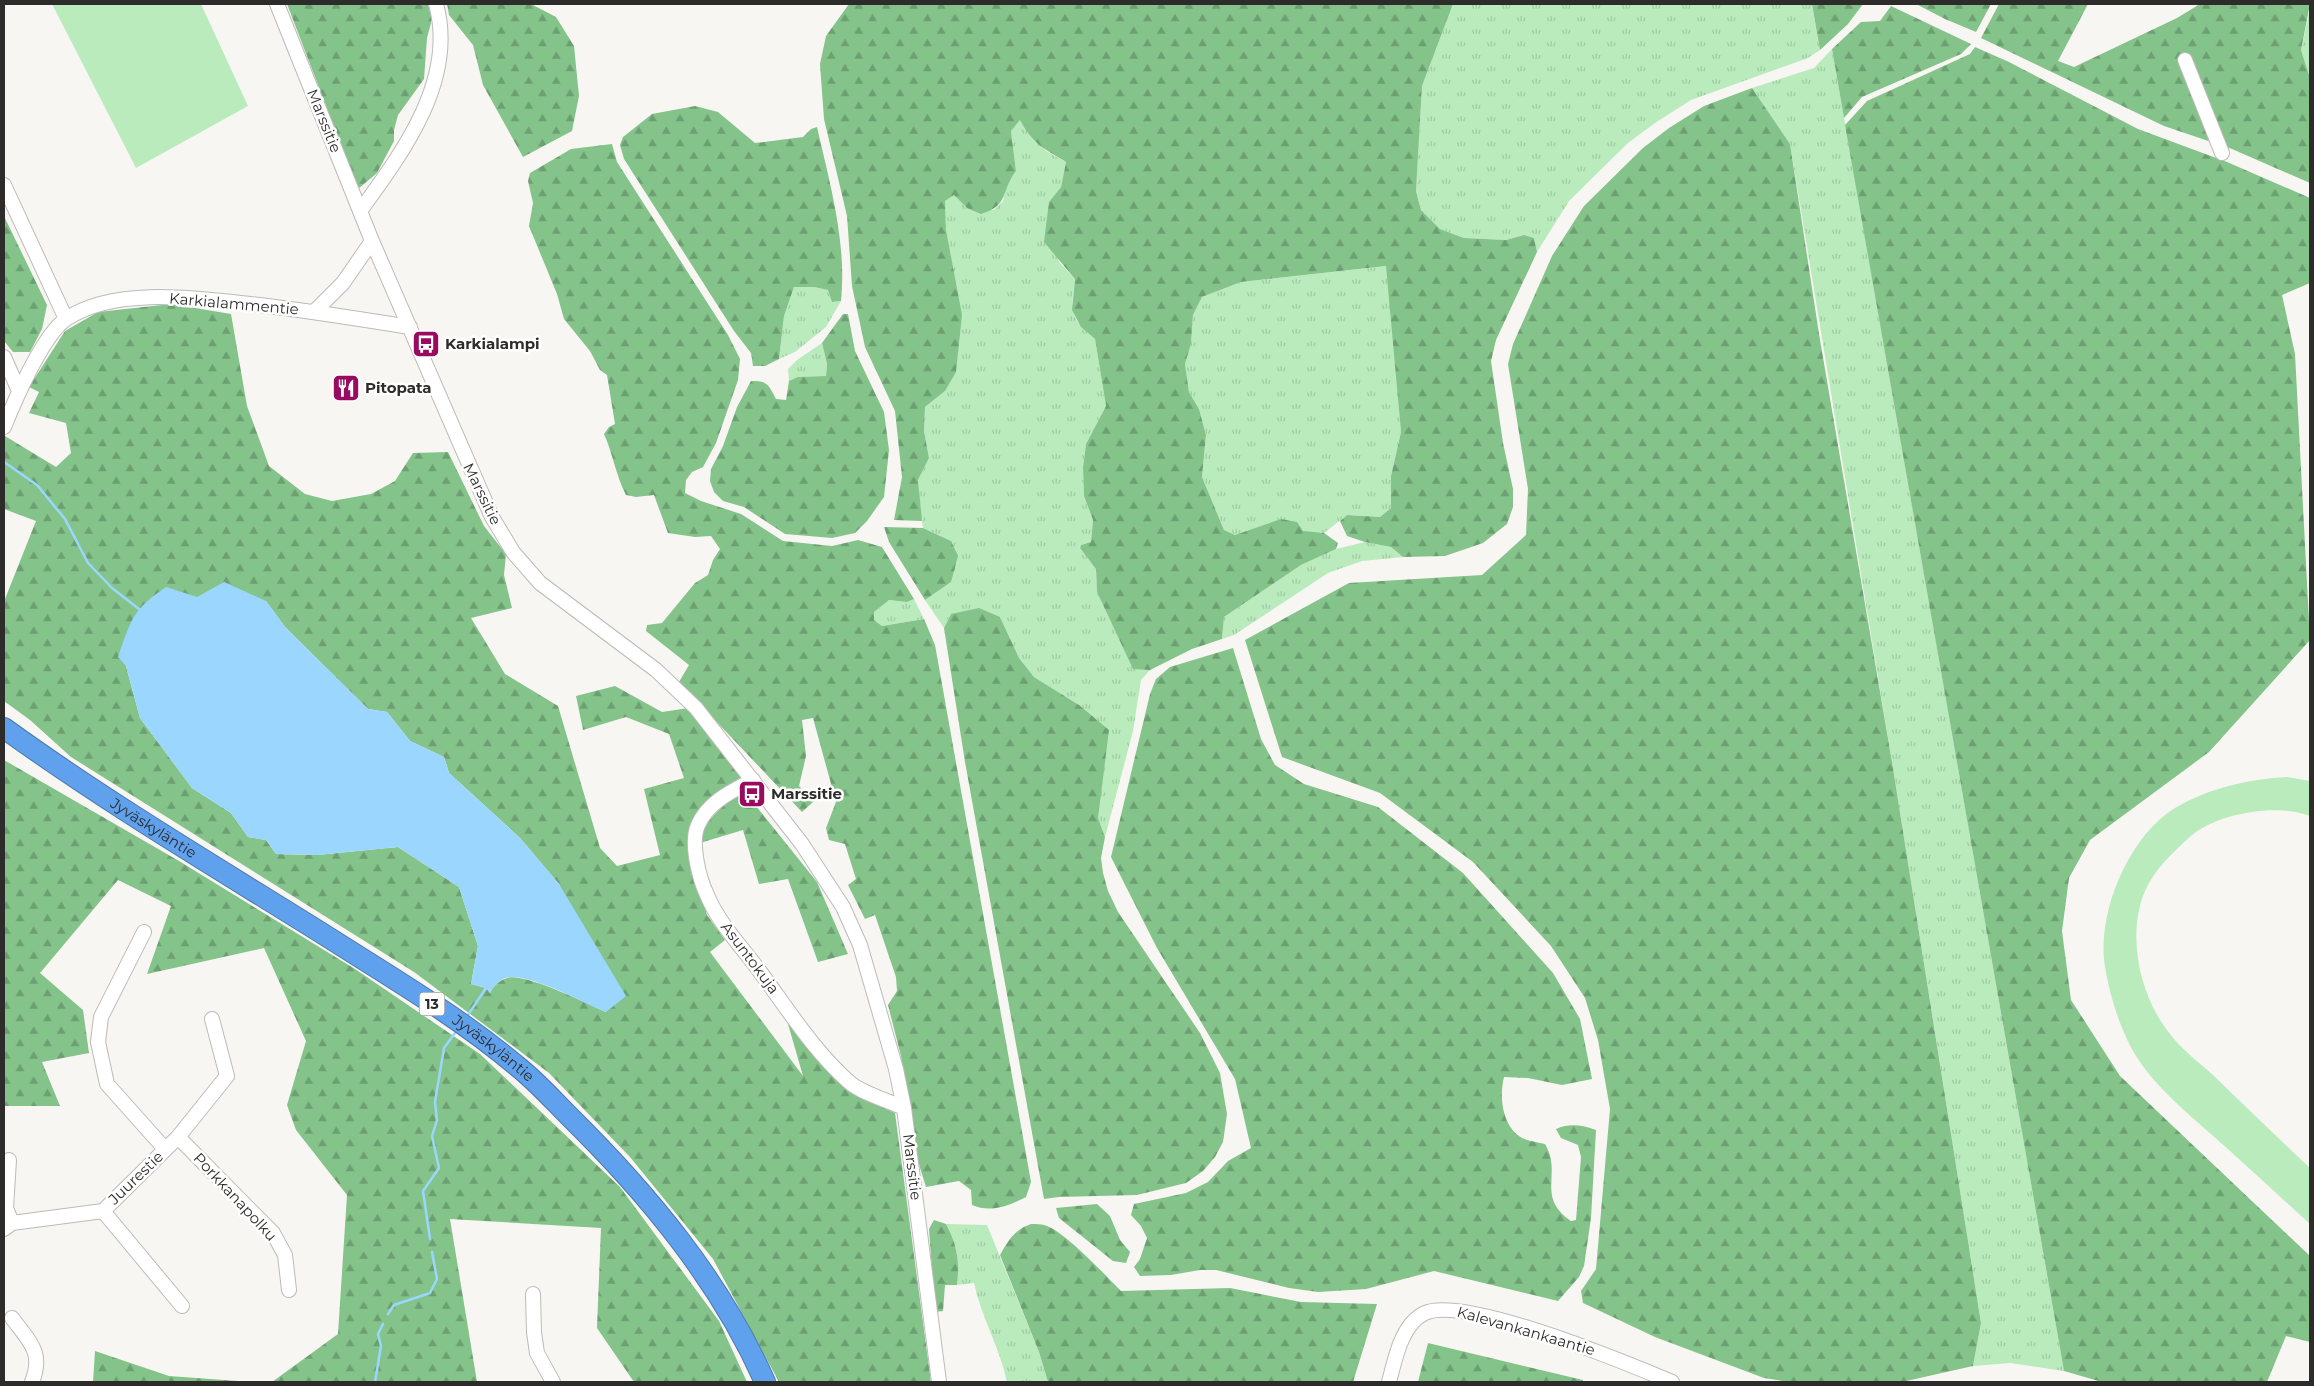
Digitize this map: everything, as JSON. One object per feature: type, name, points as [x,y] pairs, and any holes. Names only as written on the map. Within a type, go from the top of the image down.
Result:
[{"type":"highway","name":"Jyväskyläntie","points":[[4,728],[65,772],[392,977],[456,1020],[518,1067],[610,1156],[689,1250],[752,1352],[765,1382]]},
{"type":"street","name":"Marssitie","points":[[277,4],[372,241],[492,517],[513,552],[540,583],[656,670],[696,708],[802,844],[843,907],[860,945],[896,1069],[904,1108],[940,1382]]},
{"type":"street","points":[[360,211],[400,155],[413,132],[432,86],[442,50],[442,30],[436,4]]},
{"type":"street","points":[[2185,60],[2222,153]]},
{"type":"street","points":[[4,185],[66,319]]},
{"type":"street","points":[[314,312],[343,283],[372,241]]},
{"type":"street","name":"Karkialammentie","points":[[4,427],[19,390],[52,332],[66,319],[96,305],[134,298],[176,296],[314,312],[410,328]]},
{"type":"street","points":[[4,357],[19,390]]},
{"type":"street","name":"Asuntokuja","points":[[753,780],[730,792],[708,809],[697,826],[695,841],[698,870],[707,896],[732,936],[760,971],[811,1043],[851,1084],[904,1108]]},
{"type":"street","points":[[144,932],[101,1017],[98,1042],[107,1084],[166,1149]]},
{"type":"street","name":"Juurestie","points":[[8,1226],[103,1211],[178,1137],[227,1076],[212,1018]]},
{"type":"street","name":"Porkkanapolku","points":[[178,1137],[273,1233],[285,1255],[289,1290]]},
{"type":"street","points":[[8,1226],[6,1208],[9,1160]]},
{"type":"street","points":[[103,1211],[182,1306]]},
{"type":"street","points":[[533,1294],[534,1332],[537,1353],[553,1382]]},
{"type":"street","name":"Kalevankankaantie","points":[[1389,1382],[1399,1345],[1411,1323],[1425,1313],[1445,1309],[1464,1311],[1568,1341],[1672,1382]]},
{"type":"street","points":[[12,1318],[35,1348],[38,1368],[32,1382]]},
{"type":"green space","points":[[52,4],[201,4],[248,106],[136,168]]},
{"type":"green space","points":[[287,4],[428,4],[432,19],[427,38],[424,79],[398,115],[394,130],[394,141],[377,173],[358,189]]},
{"type":"green space","points":[[447,4],[531,4],[556,17],[574,46],[579,96],[572,131],[523,157],[483,85],[473,45],[449,15]]},
{"type":"green space","points":[[849,4],[1453,4],[1422,86],[1416,191],[1421,210],[1440,229],[1464,238],[1506,240],[1524,235],[1534,238],[1537,252],[1496,340],[1491,361],[1503,443],[1513,489],[1513,507],[1507,524],[1483,543],[1445,556],[1403,557],[1391,547],[1347,536],[1340,521],[1347,515],[1380,517],[1391,508],[1391,476],[1401,432],[1386,266],[1241,282],[1202,297],[1193,315],[1191,344],[1185,364],[1189,392],[1199,409],[1206,435],[1202,477],[1224,530],[1235,535],[1281,519],[1297,522],[1303,531],[1324,533],[1338,543],[1336,549],[1301,565],[1224,617],[1222,639],[1192,649],[1150,670],[1133,669],[1097,592],[1096,569],[1080,548],[1081,545],[1091,542],[1093,520],[1084,496],[1083,467],[1086,444],[1106,406],[1095,339],[1081,327],[1072,310],[1075,279],[1044,242],[1049,202],[1061,187],[1066,162],[1034,140],[1020,120],[1011,131],[1016,171],[1001,202],[981,214],[967,208],[954,195],[945,201],[946,230],[962,315],[956,372],[945,391],[925,407],[924,431],[929,458],[918,480],[922,521],[894,520],[902,477],[895,411],[865,347],[852,286],[847,216],[824,119],[820,64],[826,36]]},
{"type":"green space","points":[[1453,4],[1812,4],[1820,50],[1808,58],[1691,100],[1655,123],[1628,143],[1569,201],[1537,252],[1534,238],[1524,235],[1506,240],[1464,238],[1440,229],[1421,210],[1416,191],[1422,86]]},
{"type":"green space","points":[[1812,4],[1863,4],[1848,24],[1820,50]]},
{"type":"green space","points":[[1916,4],[1991,4],[1976,32]]},
{"type":"green space","points":[[1999,4],[2088,4],[2058,61],[2074,67],[2177,18],[2200,4],[2310,4],[2301,50],[2310,78],[2310,183],[2232,149],[2164,126],[1981,38]]},
{"type":"green space","points":[[1891,6],[1971,44],[1961,54],[1862,97],[1844,118],[1832,49],[1861,22],[1880,21]]},
{"type":"green space","points":[[2310,8],[2310,78],[2301,50]]},
{"type":"green space","points":[[1975,47],[2009,62],[2138,129],[2227,162],[2310,198],[2310,283],[2282,295],[2295,354],[2310,640],[2209,752],[2090,840],[2069,878],[2062,931],[2071,1000],[2120,1076],[2310,1256],[2310,1342],[2286,1336],[2267,1382],[2102,1382],[2064,1371],[1845,125],[1867,101],[1970,54]]},
{"type":"green space","points":[[1832,49],[2064,1371],[2010,1363],[1973,1366],[1981,1323],[1892,762],[1790,144],[1752,88],[1814,68]]},
{"type":"green space","points":[[1752,88],[1790,144],[1819,334],[1892,762],[1981,1323],[1973,1366],[1902,1382],[1790,1382],[1764,1378],[1655,1337],[1583,1303],[1581,1291],[1596,1269],[1610,1109],[1598,1040],[1585,998],[1551,946],[1473,862],[1380,793],[1282,757],[1245,640],[1349,583],[1482,575],[1526,535],[1528,489],[1508,364],[1513,344],[1552,256],[1584,206],[1643,148],[1669,128],[1704,106]]},
{"type":"green space","points":[[695,106],[718,112],[755,143],[803,137],[811,129],[817,127],[832,192],[839,235],[842,257],[841,301],[832,302],[828,290],[814,287],[794,287],[784,316],[779,359],[765,366],[753,366],[751,353],[734,331],[624,159],[620,145],[623,137],[652,114]]},
{"type":"green space","points":[[1020,120],[1046,151],[1066,162],[1061,187],[1049,202],[1059,262],[1075,279],[1073,306],[1076,319],[1095,339],[1106,406],[1086,444],[1083,467],[1084,496],[1093,520],[1091,542],[1081,545],[1080,548],[1096,569],[1097,592],[1133,668],[1150,670],[1141,680],[1133,731],[1105,837],[1098,818],[1100,789],[1079,705],[1034,677],[1019,658],[1000,617],[951,614],[944,628],[925,600],[951,582],[951,541],[923,528],[918,480],[929,458],[924,431],[925,407],[945,391],[952,268],[946,230],[945,201],[954,195],[967,208],[994,210],[1003,201],[1007,183],[1016,171],[1011,131]]},
{"type":"green space","points":[[612,144],[617,162],[728,335],[740,359],[738,380],[716,443],[703,467],[692,472],[686,480],[685,493],[701,501],[741,514],[783,541],[832,546],[858,540],[882,547],[914,599],[907,602],[889,600],[874,612],[874,620],[882,626],[924,619],[935,645],[1031,1182],[1026,1197],[1013,1203],[993,1208],[972,1205],[971,1190],[959,1181],[926,1187],[912,1142],[901,1056],[888,1005],[897,991],[896,977],[875,915],[865,919],[848,885],[856,879],[845,844],[829,840],[826,828],[836,802],[813,718],[802,720],[806,756],[799,786],[814,801],[802,812],[679,682],[689,665],[646,631],[647,625],[662,623],[695,583],[708,575],[713,560],[720,549],[711,536],[695,537],[668,533],[654,495],[636,497],[626,495],[604,434],[609,427],[615,424],[607,375],[600,370],[590,351],[564,319],[557,294],[529,226],[533,203],[528,181],[530,173],[571,149]]},
{"type":"green space","points":[[4,216],[47,305],[42,329],[30,352],[13,352],[4,341]]},
{"type":"green space","points":[[1387,266],[1401,432],[1391,476],[1391,508],[1380,517],[1347,515],[1324,533],[1253,530],[1235,535],[1224,530],[1202,477],[1206,435],[1199,409],[1189,392],[1185,364],[1191,344],[1193,315],[1202,297],[1241,282]]},
{"type":"green space","points":[[794,287],[814,287],[829,290],[832,302],[841,301],[826,327],[795,352],[779,359],[784,316]]},
{"type":"green space","points":[[171,304],[231,314],[247,406],[269,466],[305,494],[332,501],[371,494],[395,481],[413,453],[448,452],[484,526],[506,554],[504,575],[512,608],[471,618],[505,674],[558,706],[600,848],[617,866],[660,855],[644,789],[684,778],[669,734],[626,717],[583,730],[576,696],[615,686],[662,712],[689,708],[744,779],[701,808],[695,873],[707,915],[725,940],[710,952],[803,1076],[786,1017],[808,1048],[851,1092],[895,1113],[931,1382],[779,1382],[713,1259],[630,1157],[549,1073],[414,972],[71,757],[30,720],[4,701],[4,598],[36,521],[4,509],[4,439],[5,436],[56,467],[71,453],[66,423],[29,413],[39,392],[29,387],[65,331],[98,312]],"holes":[[[266,601],[285,627],[368,709],[387,712],[410,741],[444,757],[449,773],[520,838],[559,884],[606,1012],[541,984],[515,977],[499,982],[490,993],[486,988],[471,984],[478,946],[459,887],[398,847],[317,855],[276,854],[266,840],[248,837],[231,813],[192,788],[140,718],[126,666]]]},
{"type":"green space","points":[[843,314],[848,314],[855,351],[884,412],[889,450],[884,497],[867,521],[855,533],[832,538],[785,534],[744,507],[723,501],[714,492],[710,481],[711,469],[723,446],[737,407],[751,381],[767,384],[776,399],[786,400],[789,381],[798,377],[826,376],[827,364],[822,343]]},
{"type":"green space","points":[[822,343],[827,364],[826,376],[799,377],[789,381],[788,369],[797,360]]},
{"type":"green space","points":[[884,527],[923,528],[951,541],[958,556],[951,582],[925,600],[889,542]]},
{"type":"green space","points":[[1365,542],[1391,547],[1403,557],[1362,561],[1328,573],[1234,635],[1222,639],[1224,617],[1301,565],[1336,549]]},
{"type":"green space","points":[[914,599],[924,619],[882,626],[874,620],[874,612],[889,600],[907,602]]},
{"type":"green space","points":[[979,608],[1000,617],[1019,658],[1034,677],[1079,705],[1109,730],[1098,818],[1105,837],[1101,858],[1108,891],[1118,912],[1200,1033],[1220,1073],[1227,1114],[1223,1142],[1215,1157],[1203,1171],[1186,1183],[1137,1195],[1044,1199],[965,762],[944,628],[951,614]]},
{"type":"green space","points":[[1233,648],[1261,739],[1275,765],[1304,784],[1378,807],[1463,873],[1553,973],[1580,1019],[1592,1079],[1562,1085],[1528,1078],[1504,1077],[1502,1093],[1506,1119],[1515,1133],[1530,1141],[1545,1144],[1552,1165],[1551,1184],[1554,1203],[1560,1212],[1571,1221],[1576,1220],[1581,1157],[1578,1145],[1561,1138],[1556,1129],[1576,1125],[1596,1130],[1591,1218],[1584,1266],[1579,1277],[1558,1301],[1434,1271],[1366,1289],[1318,1292],[1289,1288],[1216,1270],[1140,1276],[1134,1267],[1140,1259],[1147,1238],[1141,1226],[1131,1215],[1134,1204],[1186,1193],[1208,1182],[1228,1161],[1251,1148],[1235,1079],[1157,948],[1111,857],[1150,694],[1156,679],[1170,667]]},
{"type":"green space","points":[[4,760],[179,861],[355,969],[480,1054],[620,1187],[719,1321],[747,1382],[634,1382],[597,1328],[601,1228],[450,1219],[477,1382],[272,1382],[338,1334],[347,1195],[296,1130],[287,1105],[306,1041],[264,948],[147,974],[171,906],[118,880],[40,973],[83,1010],[89,1053],[42,1062],[60,1106],[4,1106]]},
{"type":"green space","points":[[2287,777],[2310,781],[2310,816],[2282,810],[2249,812],[2216,821],[2191,836],[2159,868],[2145,891],[2139,909],[2137,946],[2139,966],[2144,984],[2151,1002],[2170,1034],[2310,1168],[2310,1224],[2182,1108],[2146,1070],[2126,1038],[2113,1002],[2105,967],[2106,923],[2111,900],[2130,856],[2143,837],[2158,821],[2175,808],[2215,790],[2244,782]]},
{"type":"green space","points":[[744,791],[817,882],[848,954],[818,962],[788,879],[759,884],[743,830],[700,843],[706,826],[716,813]]},
{"type":"green space","points":[[1097,1204],[1110,1216],[1120,1240],[1130,1252],[1126,1263],[1113,1261],[1059,1218],[1056,1208]]},
{"type":"green space","points":[[934,1220],[946,1224],[950,1231],[957,1253],[958,1269],[957,1285],[945,1285],[943,1311],[935,1312],[929,1229]]},
{"type":"green space","points":[[946,1224],[987,1225],[1039,1352],[1048,1382],[1007,1382],[974,1283],[957,1285],[957,1253]]},
{"type":"green space","points":[[1031,1224],[1047,1226],[1065,1237],[1121,1291],[1230,1288],[1301,1302],[1377,1304],[1353,1382],[1048,1382],[1039,1352],[1000,1255],[1016,1232]]},
{"type":"green space","points":[[1428,1343],[1583,1380],[1583,1382],[1418,1382]]},
{"type":"green space","points":[[95,1351],[169,1376],[252,1382],[93,1382]]},
{"type":"water","points":[[224,582],[266,601],[285,627],[368,709],[387,712],[410,741],[444,757],[449,773],[520,838],[559,884],[626,996],[606,1012],[558,990],[521,978],[510,977],[501,980],[490,993],[486,988],[471,984],[478,946],[459,887],[398,847],[317,855],[276,854],[266,840],[248,837],[231,813],[192,788],[140,718],[126,666],[118,657],[134,617],[146,602],[166,587],[197,597]]},
{"type":"waterway","points":[[4,462],[37,485],[65,519],[88,563],[112,588],[139,609]]},
{"type":"waterway","points":[[466,1018],[486,988]]},
{"type":"waterway","points":[[430,1239],[423,1191],[439,1168],[432,1136],[437,1120],[435,1102],[444,1048],[455,1033]]},
{"type":"waterway","points":[[388,1314],[394,1305],[430,1293],[437,1279],[432,1252]]},
{"type":"waterway","points":[[375,1382],[381,1346],[378,1334],[383,1324]]},
{"type":"place","name":"Karkialampi","points":[[426,344]]},
{"type":"place","name":"Pitopata","points":[[346,388]]},
{"type":"place","name":"Marssitie","points":[[752,794]]}]
